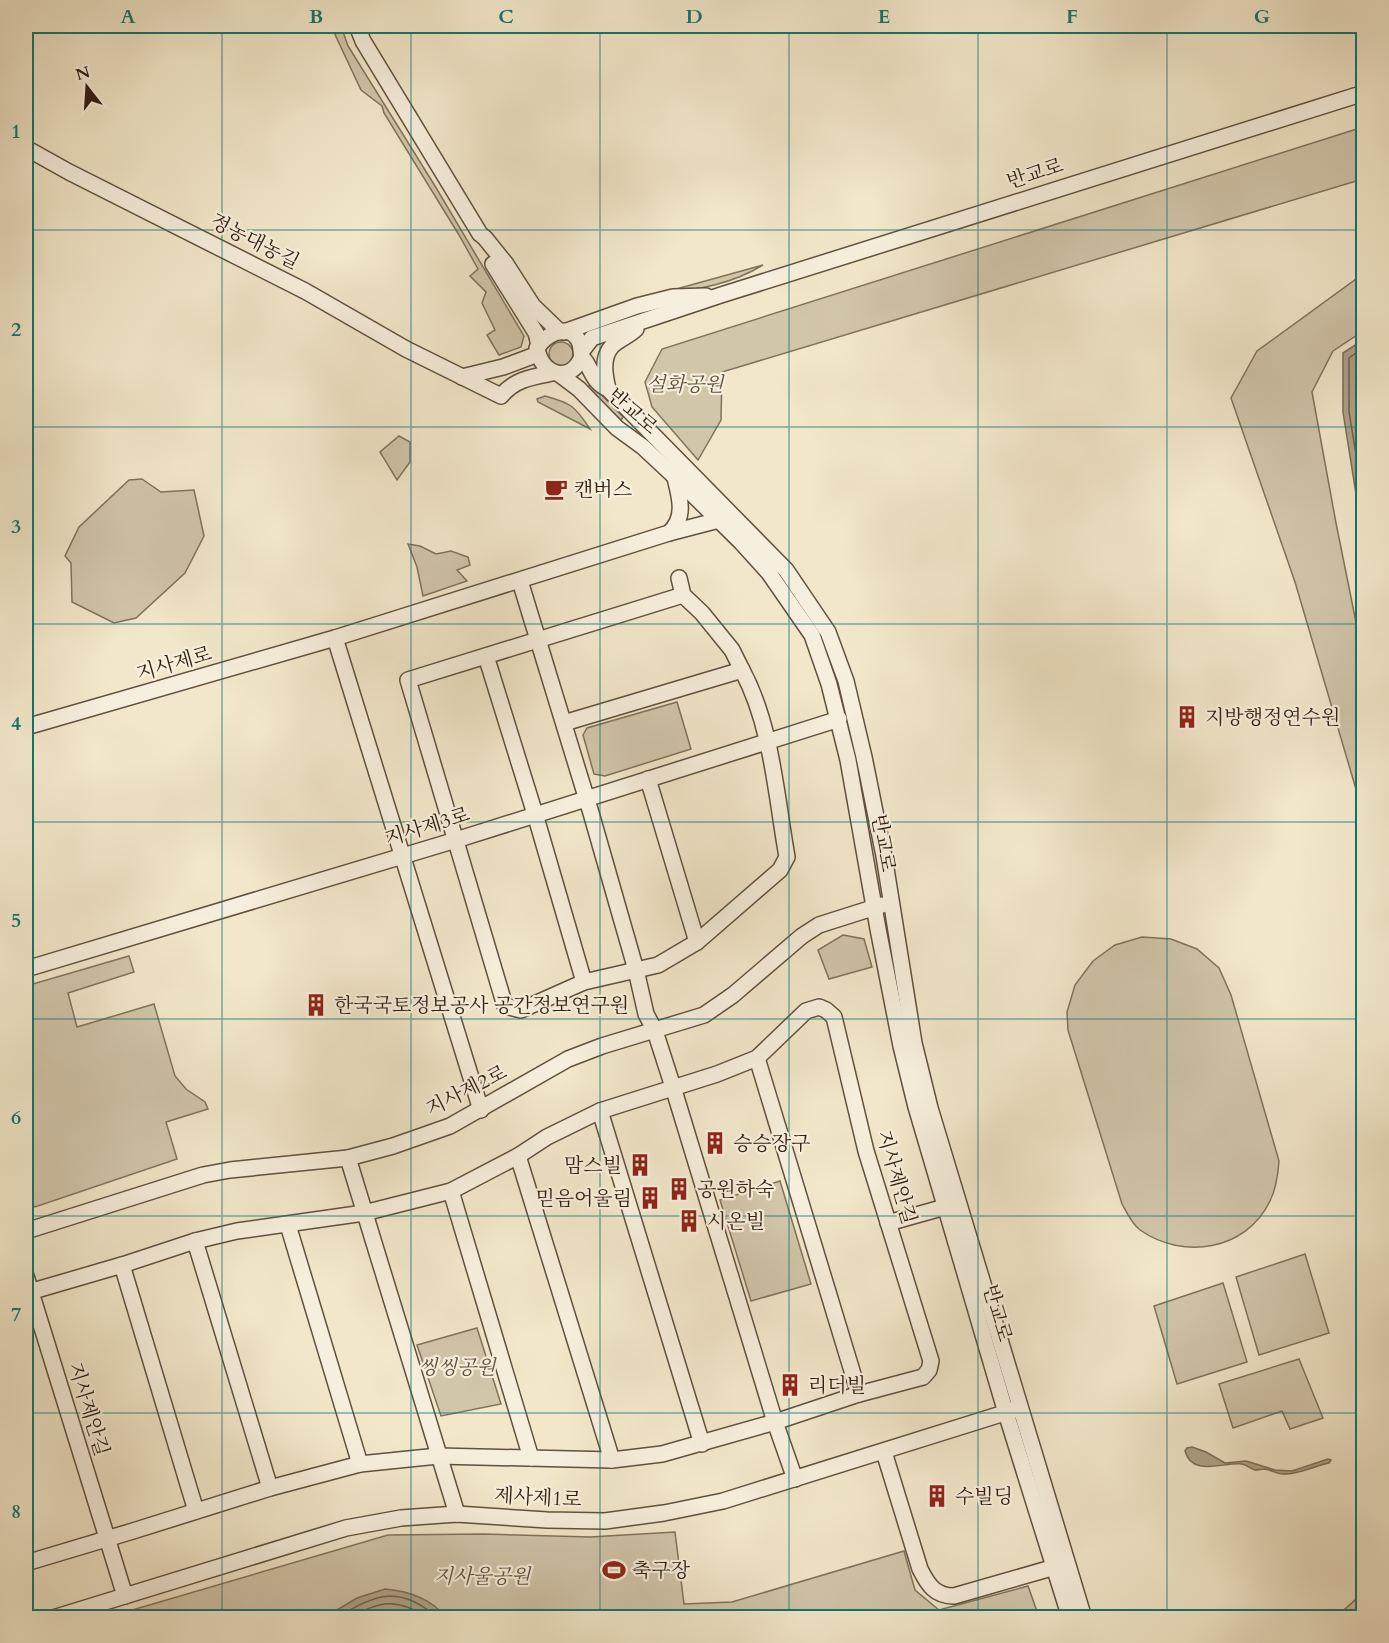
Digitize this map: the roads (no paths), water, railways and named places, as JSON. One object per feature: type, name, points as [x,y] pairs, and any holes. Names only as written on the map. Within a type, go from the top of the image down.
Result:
[{"type":"street","points":[[357,26],[368,50],[480,234],[506,264],[533,306],[562,332]]},
{"type":"street","name":"반교로","points":[[1013,1410],[914,1043],[884,856],[857,726],[846,681],[828,632],[786,570],[608,389],[597,384],[582,354],[592,338],[720,295],[1364,93]]},
{"type":"street","name":"정농대농길","points":[[26,148],[305,291],[406,349],[495,393]]},
{"type":"street","points":[[480,234],[480,242],[536,333],[541,364],[556,373]]},
{"type":"street","name":"반교로","points":[[562,332],[637,306],[673,297],[720,295]]},
{"type":"street","points":[[608,389],[605,376],[606,356],[611,347],[632,333],[643,322]]},
{"type":"street","points":[[462,377],[503,367],[538,349],[548,335],[562,332],[573,334],[578,338],[582,354],[579,364],[573,369],[518,381],[495,393]]},
{"type":"street","points":[[495,393],[503,367]]},
{"type":"street","name":"반교로","points":[[556,373],[579,389],[617,428],[643,447],[741,542],[769,573],[812,635],[830,684],[839,719],[901,1046],[916,1107],[945,1207],[1013,1410]]},
{"type":"street","points":[[669,533],[675,528],[680,516],[681,501],[674,476]]},
{"type":"street","name":"지사제로","points":[[26,727],[334,638],[669,533],[719,520]]},
{"type":"street","points":[[679,578],[683,595],[702,613],[732,650],[757,704],[767,742],[787,857],[780,870],[697,942],[658,964],[584,982],[521,1010],[505,1006],[408,680],[683,595]]},
{"type":"street","points":[[520,581],[586,798],[636,970],[646,1014],[655,1031],[673,1087],[775,1422],[795,1479]]},
{"type":"street","points":[[334,638],[481,1110]]},
{"type":"street","points":[[486,656],[584,982]]},
{"type":"street","points":[[564,723],[742,670]]},
{"type":"street","name":"지사제3로","points":[[26,969],[456,840],[839,719]]},
{"type":"street","points":[[648,779],[697,942]]},
{"type":"street","name":"지사제2로","points":[[26,1231],[203,1175],[230,1170],[348,1158],[393,1146],[450,1126],[568,1059],[602,1046],[704,1015],[733,995],[802,936],[819,925],[890,902]]},
{"type":"street","name":"지사제안길","points":[[27,1558],[107,1539],[270,1488],[360,1464],[438,1455],[612,1460],[662,1454],[775,1422],[859,1394],[923,1377],[929,1370],[931,1361],[867,1151],[834,1017],[819,1007],[806,1011],[757,1058],[717,1074],[600,1111],[547,1137],[518,1156],[451,1191],[364,1213],[246,1229],[195,1241],[122,1266],[28,1292],[107,1539]]},
{"type":"street","points":[[757,1058],[859,1394]]},
{"type":"street","points":[[600,1111],[702,1444]]},
{"type":"street","points":[[518,1156],[612,1460]]},
{"type":"street","points":[[348,1158],[457,1514]]},
{"type":"street","points":[[451,1191],[531,1458]]},
{"type":"street","points":[[888,1223],[945,1207]]},
{"type":"street","points":[[288,1225],[360,1464]]},
{"type":"street","points":[[195,1241],[270,1488]]},
{"type":"street","points":[[122,1266],[196,1511]]},
{"type":"street","points":[[26,1276],[28,1292]]},
{"type":"street","points":[[1013,1410],[1070,1617]]},
{"type":"street","points":[[1013,1410],[1084,1617]]},
{"type":"street","name":"제사제1로","points":[[53,1617],[346,1528],[401,1518],[457,1514],[605,1521],[714,1503],[1013,1410]]},
{"type":"street","points":[[884,1452],[920,1569],[927,1585],[935,1592],[954,1596],[1055,1567]]},
{"type":"street","points":[[107,1539],[125,1596]]},
{"type":"water","points":[[1363,340],[1363,538],[1343,412],[1343,353]]},
{"type":"water","points":[[1192,1447],[1225,1463],[1246,1461],[1275,1470],[1292,1471],[1331,1460],[1329,1463],[1300,1472],[1281,1474],[1265,1469],[1255,1470],[1242,1464],[1201,1466],[1194,1464],[1185,1451]]},
{"type":"water","points":[[385,1589],[426,1600],[446,1617],[325,1617],[357,1598]]},
{"type":"place","name":"캔버스","points":[[556,489]]},
{"type":"place","name":"지방행정연수원","points":[[1187,717]]},
{"type":"place","name":"한국국토정보공사 공간정보연구원","points":[[316,1005]]},
{"type":"place","name":"승승장구","points":[[715,1143]]},
{"type":"place","name":"맘스빌","points":[[640,1165]]},
{"type":"place","name":"공원하숙","points":[[679,1189]]},
{"type":"place","name":"믿음어울림","points":[[650,1198]]},
{"type":"place","name":"시온빌","points":[[689,1221]]},
{"type":"place","name":"리더빌","points":[[790,1385]]},
{"type":"place","name":"수빌딩","points":[[937,1496]]},
{"type":"place","name":"축구장","points":[[614,1570]]},
{"type":"park label","name":"설화공원","points":[[685,384]]},
{"type":"park label","name":"씽씽공원","points":[[457,1367]]},
{"type":"park label","name":"지사울공원","points":[[482,1576]]}]
